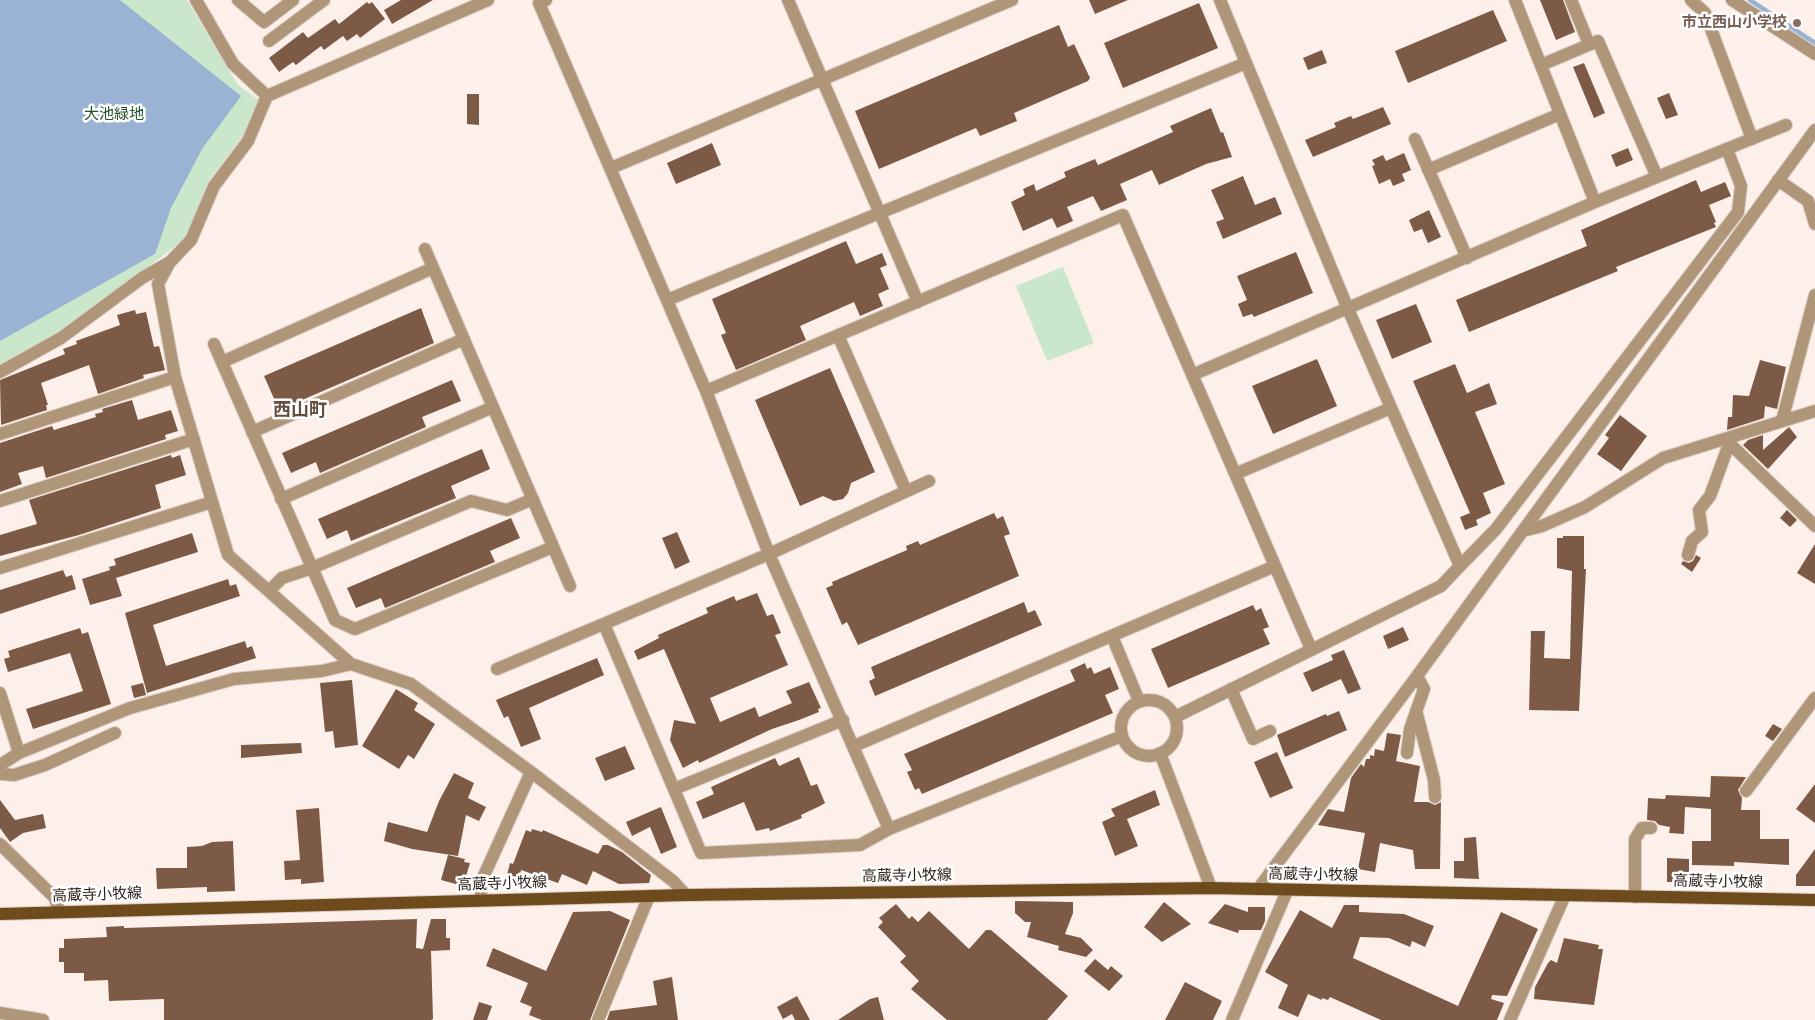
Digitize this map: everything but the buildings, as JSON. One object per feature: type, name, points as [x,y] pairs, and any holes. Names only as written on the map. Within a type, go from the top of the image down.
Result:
[{"type":"main road","name":"高蔵寺小牧線","points":[[0,914],[686,895],[1211,888],[1815,900]]},
{"type":"street","points":[[196,0],[233,64],[267,96]]},
{"type":"street","points":[[238,0],[264,22],[293,0]]},
{"type":"street","points":[[269,41],[324,0]]},
{"type":"street","points":[[488,0],[267,96],[248,141],[214,186],[191,240],[170,262],[158,284],[175,377],[228,555],[351,664],[411,684],[531,772],[673,881],[686,895]]},
{"type":"street","points":[[546,0],[539,3],[706,391],[769,554],[889,829]]},
{"type":"street","points":[[788,0],[918,302]]},
{"type":"street","points":[[611,168],[1012,0]]},
{"type":"street","points":[[1220,0],[1348,309],[1460,566]]},
{"type":"street","points":[[1515,0],[1595,202]]},
{"type":"street","points":[[1571,0],[1589,44]]},
{"type":"street","points":[[1690,0],[1705,13],[1752,139]]},
{"type":"street","points":[[1732,0],[1815,54]]},
{"type":"street","points":[[1541,65],[1598,41],[1657,177]]},
{"type":"street","points":[[667,300],[1246,63]]},
{"type":"street","points":[[1428,170],[1560,114]]},
{"type":"street","points":[[1192,375],[1595,202],[1786,125]]},
{"type":"street","points":[[1258,889],[1417,676],[1815,130]]},
{"type":"street","points":[[1415,140],[1468,258]]},
{"type":"street","points":[[1175,718],[1441,586],[1496,529],[1738,212],[1741,186],[1728,149]]},
{"type":"street","points":[[1778,180],[1808,201],[1815,224]]},
{"type":"street","points":[[706,391],[1123,215],[1311,649]]},
{"type":"street","points":[[425,248],[570,586]]},
{"type":"street","points":[[0,372],[61,338],[142,278],[170,262]]},
{"type":"street","points":[[222,362],[433,268]]},
{"type":"street","points":[[1782,421],[1815,295]]},
{"type":"street","points":[[838,335],[906,491]]},
{"type":"street","points":[[252,432],[464,339]]},
{"type":"street","points":[[214,344],[334,620],[355,629],[553,547]]},
{"type":"street","points":[[0,434],[175,377]]},
{"type":"street","points":[[281,499],[493,407]]},
{"type":"street","points":[[1235,474],[1391,408]]},
{"type":"street","points":[[1522,531],[1542,526],[1585,507],[1663,458],[1727,442],[1782,421],[1815,412]]},
{"type":"street","points":[[0,501],[194,439]]},
{"type":"street","points":[[1727,442],[1815,526]]},
{"type":"street","points":[[1688,555],[1692,541],[1702,532],[1699,510],[1710,496],[1727,442]]},
{"type":"street","points":[[497,669],[769,554],[929,481]]},
{"type":"street","points":[[269,591],[282,578],[312,568],[471,501],[507,510],[533,499]]},
{"type":"street","points":[[0,568],[212,502]]},
{"type":"street","points":[[854,746],[1275,566]]},
{"type":"street","points":[[604,624],[700,853],[860,845],[889,829],[1122,736]]},
{"type":"street","points":[[1112,636],[1139,701]]},
{"type":"street","points":[[0,765],[19,753],[130,708],[234,679],[322,672],[351,664]]},
{"type":"street","points":[[1407,753],[1410,729],[1417,714],[1424,689],[1417,676]]},
{"type":"street","points":[[1231,689],[1253,739],[1270,731]]},
{"type":"street","points":[[0,694],[19,753]]},
{"type":"street","points":[[1746,791],[1815,698]]},
{"type":"street","points":[[1150,700],[1160,702],[1169,708],[1175,718],[1174,738],[1169,747],[1160,753],[1148,756],[1137,753],[1128,746],[1122,736],[1121,726],[1124,715],[1130,707],[1139,701],[1150,700]]},
{"type":"street","points":[[1417,714],[1434,780],[1435,797]]},
{"type":"street","points":[[674,789],[842,720]]},
{"type":"street","points":[[0,774],[14,775],[45,765],[97,739],[115,733]]},
{"type":"street","points":[[1160,753],[1211,888]]},
{"type":"street","points":[[481,900],[481,882],[531,772]]},
{"type":"street","points":[[1635,897],[1635,839],[1642,828],[1651,828]]},
{"type":"street","points":[[0,844],[55,898],[59,912]]},
{"type":"street","points":[[1232,1020],[1287,891]]},
{"type":"street","points":[[1510,1020],[1565,895]]},
{"type":"street","points":[[598,1020],[649,896]]},
{"type":"street","points":[[0,1013],[42,1020]]},
{"type":"green space","name":"大池緑地","points":[[0,0],[187,0],[238,85],[259,100],[242,137],[208,182],[186,238],[58,335],[0,366]]},
{"type":"green space","points":[[1063,267],[1094,343],[1047,361],[1016,286]]},
{"type":"water","name":"大池緑地","points":[[0,0],[120,0],[241,96],[202,149],[171,208],[155,254],[0,341]]},
{"type":"waterway","points":[[1750,0],[1815,43]]},
{"type":"place","name":"市立西山小学校","points":[[1797,23]]},
{"type":"district","name":"西山町","points":[[300,411]]}]
